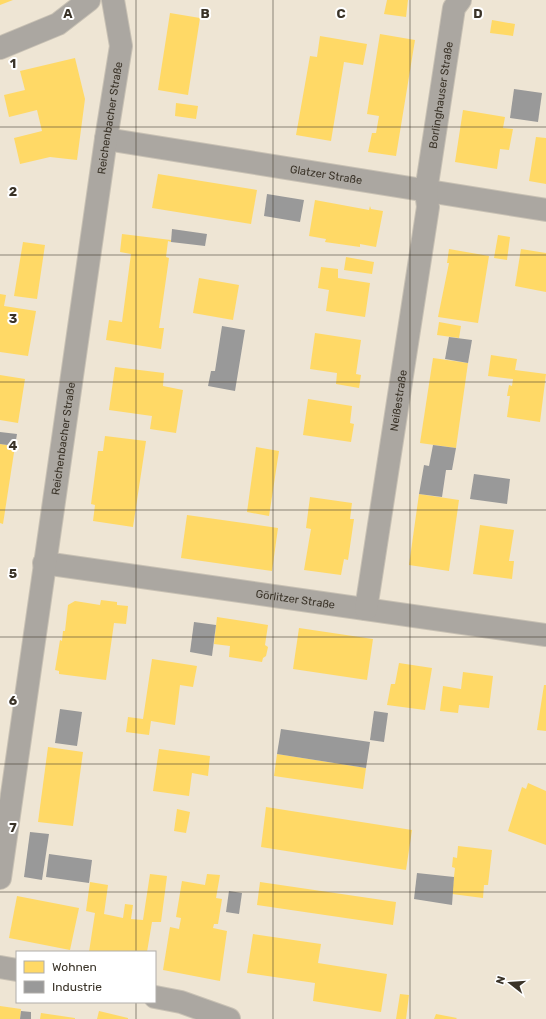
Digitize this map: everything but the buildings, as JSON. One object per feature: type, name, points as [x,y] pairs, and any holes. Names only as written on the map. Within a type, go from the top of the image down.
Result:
[{"type":"street","points":[[0,48],[58,24],[89,0]]},
{"type":"street","name":"Reichenbacher Straße","points":[[0,878],[44,563],[121,46],[113,0]]},
{"type":"street","name":"Borlinghauser Straße","points":[[426,191],[454,8],[460,0]]},
{"type":"street","name":"Glatzer Straße","points":[[106,139],[546,210]]},
{"type":"street","name":"Neißestraße","points":[[366,609],[428,207],[426,191]]},
{"type":"street","name":"Görlitzer Straße","points":[[44,563],[546,635]]},
{"type":"street","points":[[0,967],[16,970]]},
{"type":"street","points":[[156,997],[182,1002],[229,1019]]}]
